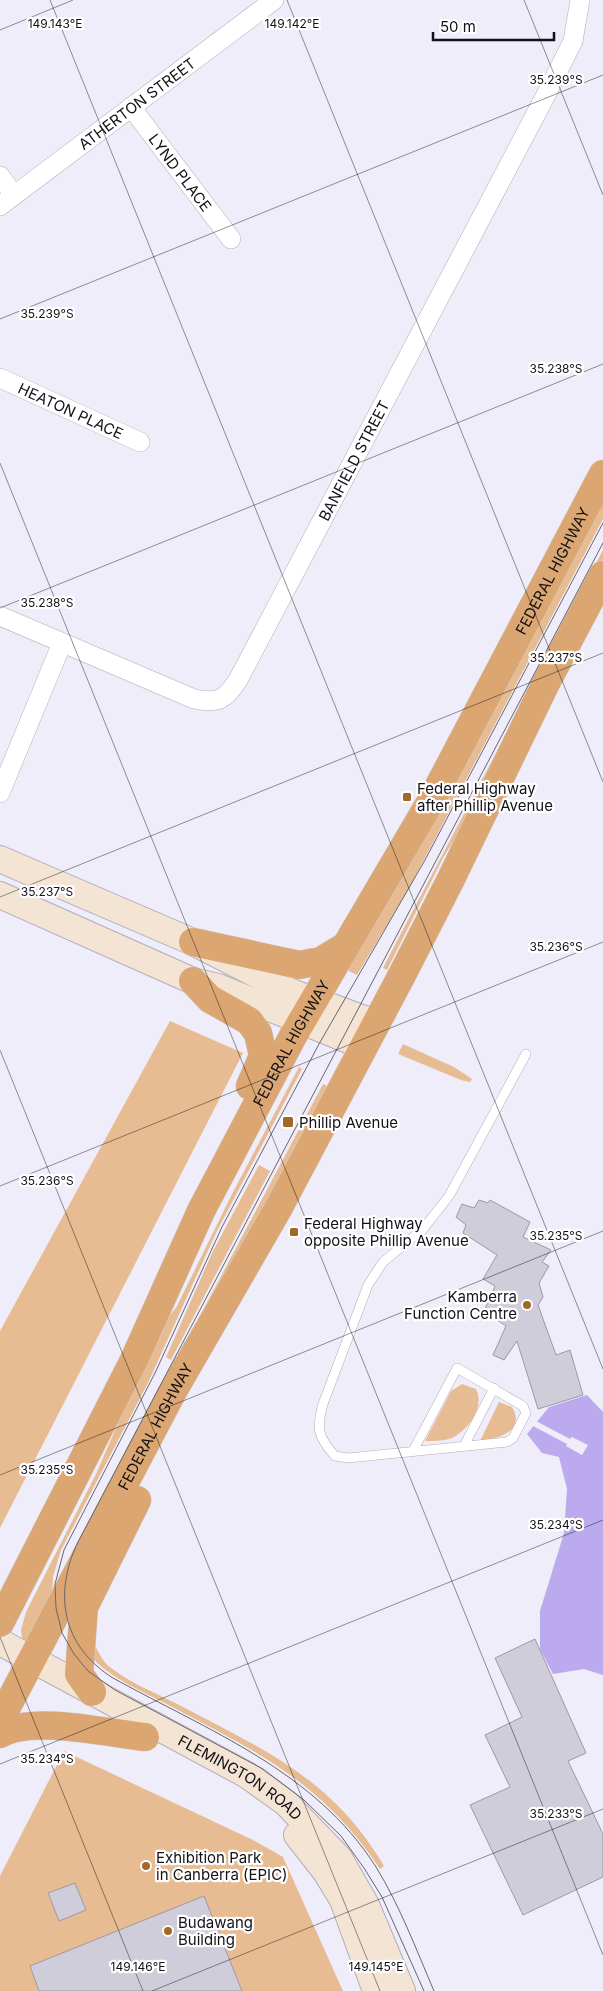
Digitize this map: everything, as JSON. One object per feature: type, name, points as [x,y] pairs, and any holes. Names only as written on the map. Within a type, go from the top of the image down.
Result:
[{"type":"highway","name":"FEDERAL HIGHWAY","points":[[0,1623],[134,1360],[201,1211],[344,946],[431,801],[603,474]]},
{"type":"highway","name":"FEDERAL HIGHWAY","points":[[0,1720],[156,1424],[278,1209],[450,882],[533,709],[603,575]]},
{"type":"highway","points":[[193,942],[299,965],[321,962],[344,946]]},
{"type":"highway","points":[[193,981],[210,999],[236,1012],[252,1025],[260,1038],[263,1051],[258,1070],[203,1173],[199,1194],[201,1211]]},
{"type":"highway","points":[[92,1692],[79,1674],[84,1607],[150,1474],[156,1424]]},
{"type":"highway","points":[[0,1734],[9,1728],[30,1724],[145,1737]]},
{"type":"main road","points":[[0,859],[193,942],[291,992],[308,1011]]},
{"type":"main road","points":[[0,895],[193,981],[308,1011],[369,1035]]},
{"type":"main road","name":"FLEMINGTON ROAD","points":[[0,1642],[29,1668],[145,1737],[236,1783],[292,1828],[326,1872],[342,1900],[376,1991]]},
{"type":"main road","name":"FLEMINGTON ROAD","points":[[0,1663],[29,1668],[92,1692],[247,1776],[286,1803],[304,1819],[339,1858],[366,1905],[402,1991]]},
{"type":"street","name":"ATHERTON STREET","points":[[7,200],[274,0]]},
{"type":"street","name":"BANFIELD STREET","points":[[0,616],[194,699],[210,703],[228,696],[548,91],[573,41],[580,0]]},
{"type":"street","name":"LYND PLACE","points":[[131,107],[231,239]]},
{"type":"street","points":[[0,176],[7,200]]},
{"type":"street","name":"HEATON PLACE","points":[[0,378],[140,442]]},
{"type":"street","points":[[0,793],[62,643]]},
{"type":"lane","points":[[414,1451],[456,1368],[523,1406],[526,1413],[512,1438],[507,1442],[348,1458],[335,1456],[322,1442],[318,1420],[322,1404],[368,1285],[383,1262],[423,1229],[449,1196],[526,1054]]},
{"type":"lane","points":[[464,1446],[494,1388]]},
{"type":"shaded area","points":[[603,499],[603,519],[409,888],[357,975],[349,971],[349,965]]},
{"type":"shaded area","points":[[603,550],[603,559],[478,804],[444,856],[387,970],[383,968],[399,937]]},
{"type":"shaded area","points":[[170,1021],[243,1053],[0,1528],[0,1331]]},
{"type":"shaded area","points":[[403,1044],[454,1067],[472,1079],[470,1082],[461,1080],[398,1054]]},
{"type":"shaded area","points":[[299,1067],[302,1069],[216,1233],[148,1383],[61,1550],[53,1577],[52,1598],[23,1646],[21,1630],[26,1612],[96,1474],[157,1333],[177,1306],[231,1196]]},
{"type":"shaded area","points":[[323,1084],[329,1087],[327,1097],[177,1359]]},
{"type":"shaded area","points":[[259,1165],[270,1171],[171,1360],[166,1357],[213,1251]]},
{"type":"shaded area","points":[[462,1384],[476,1389],[478,1404],[473,1419],[462,1431],[449,1439],[425,1441],[451,1391]]},
{"type":"shaded area","points":[[587,1395],[603,1412],[603,1675],[584,1669],[553,1674],[540,1649],[540,1611],[564,1533],[567,1489],[559,1457],[542,1453],[527,1434],[549,1407]]},
{"type":"shaded area","points":[[499,1402],[512,1407],[515,1415],[513,1428],[502,1436],[480,1441]]},
{"type":"shaded area","points":[[94,1644],[108,1666],[120,1674],[272,1755],[321,1790],[344,1812],[365,1837],[384,1866],[380,1869],[359,1840],[314,1793],[264,1757],[108,1672],[89,1655]]},
{"type":"shaded area","name":"Exhibition Park in Canberra (EPIC)","points":[[64,1751],[255,1841],[283,1857],[343,1991],[0,1991],[0,1876]]},
{"type":"pier","points":[[536,1421],[570,1439],[572,1437],[588,1445],[582,1455],[566,1446],[567,1444],[533,1426]]},
{"type":"building","name":"Kamberra Function Centre","points":[[479,1200],[488,1203],[490,1200],[530,1222],[523,1237],[551,1250],[542,1262],[549,1266],[539,1283],[543,1297],[538,1305],[556,1355],[570,1350],[583,1395],[538,1409],[517,1341],[504,1360],[493,1355],[506,1326],[484,1311],[495,1286],[483,1279],[497,1255],[463,1233],[466,1225],[456,1217],[462,1204],[474,1208]]},
{"type":"building","points":[[535,1639],[586,1753],[568,1761],[603,1834],[603,1877],[523,1915],[470,1805],[510,1787],[485,1735],[522,1717],[495,1658]]},
{"type":"building","points":[[75,1883],[86,1910],[59,1921],[48,1893]]},
{"type":"building","name":"Budawang Building","points":[[204,1896],[242,1991],[39,1991],[30,1966]]},
{"type":"tram line","points":[[424,1991],[382,1897],[341,1836],[304,1800],[263,1769],[115,1690],[88,1671],[74,1654],[62,1633],[56,1608],[55,1584],[64,1550],[155,1373],[222,1227],[319,1044],[425,860],[603,523]]},
{"type":"tram line","points":[[434,1991],[393,1897],[376,1867],[351,1833],[323,1804],[258,1756],[113,1678],[96,1665],[82,1651],[73,1635],[67,1618],[66,1581],[70,1561],[78,1542],[603,543]]},
{"type":"place","name":"Federal Highway after Phillip Avenue","points":[[407,797]]},
{"type":"place","name":"Phillip Avenue","points":[[288,1122]]},
{"type":"place","name":"Federal Highway opposite Phillip Avenue","points":[[294,1232]]},
{"type":"place","name":"Kamberra Function Centre","points":[[527,1305]]},
{"type":"place","name":"Exhibition Park in Canberra (EPIC)","points":[[146,1866]]},
{"type":"place","name":"Budawang Building","points":[[168,1931]]}]
